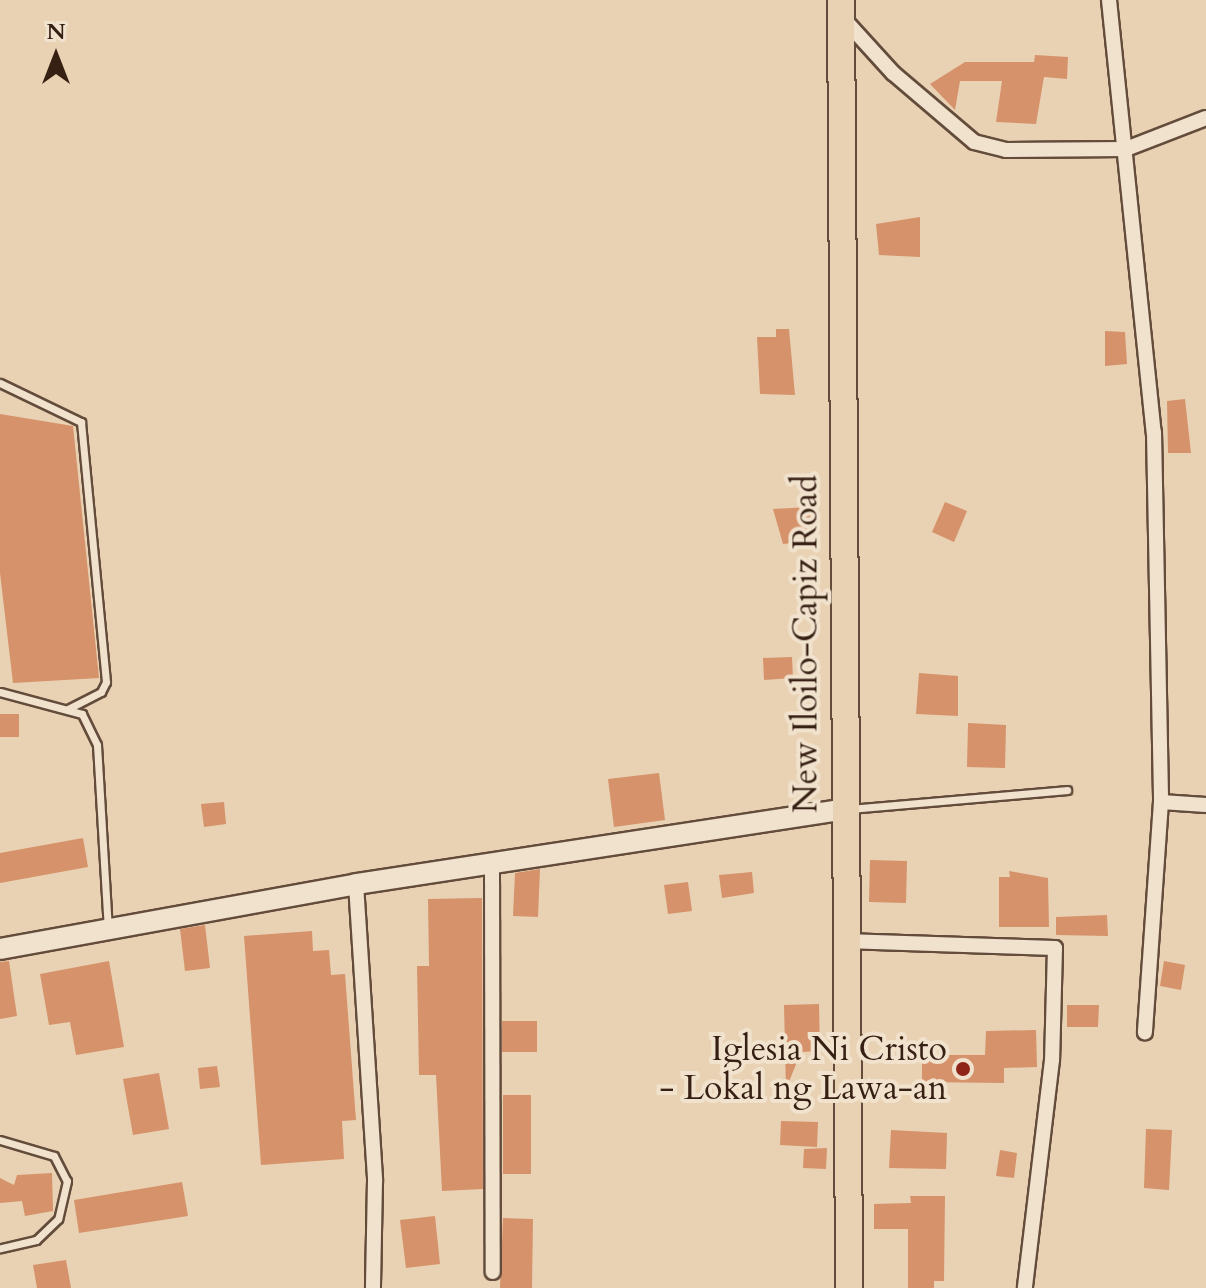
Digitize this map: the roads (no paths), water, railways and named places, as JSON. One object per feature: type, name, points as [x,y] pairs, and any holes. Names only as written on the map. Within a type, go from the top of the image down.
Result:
[{"type":"highway","name":"New Iloilo-Capiz Road","points":[[842,8],[842,810],[849,1288]]},
{"type":"main road","points":[[0,949],[356,884],[842,810]]},
{"type":"street","points":[[1109,0],[1154,432],[1161,802],[1145,1032]]},
{"type":"street","points":[[842,8],[893,73],[974,142],[1006,150],[1126,149],[1206,118]]},
{"type":"street","points":[[1161,802],[1206,805]]},
{"type":"street","points":[[492,863],[493,1272]]},
{"type":"street","points":[[356,884],[375,1181],[373,1288]]},
{"type":"street","points":[[844,941],[1055,948],[1052,1060],[1025,1288]]},
{"type":"lane","points":[[0,383],[81,422],[106,682],[101,692],[68,709]]},
{"type":"lane","points":[[0,692],[82,714],[97,745],[108,930]]},
{"type":"lane","points":[[842,810],[1067,790]]},
{"type":"lane","points":[[0,1140],[54,1156],[67,1181],[58,1219],[36,1240],[0,1248]]},
{"type":"place","name":"Iglesia Ni Cristo - Lokal ng Lawa-an","points":[[963,1069]]}]
